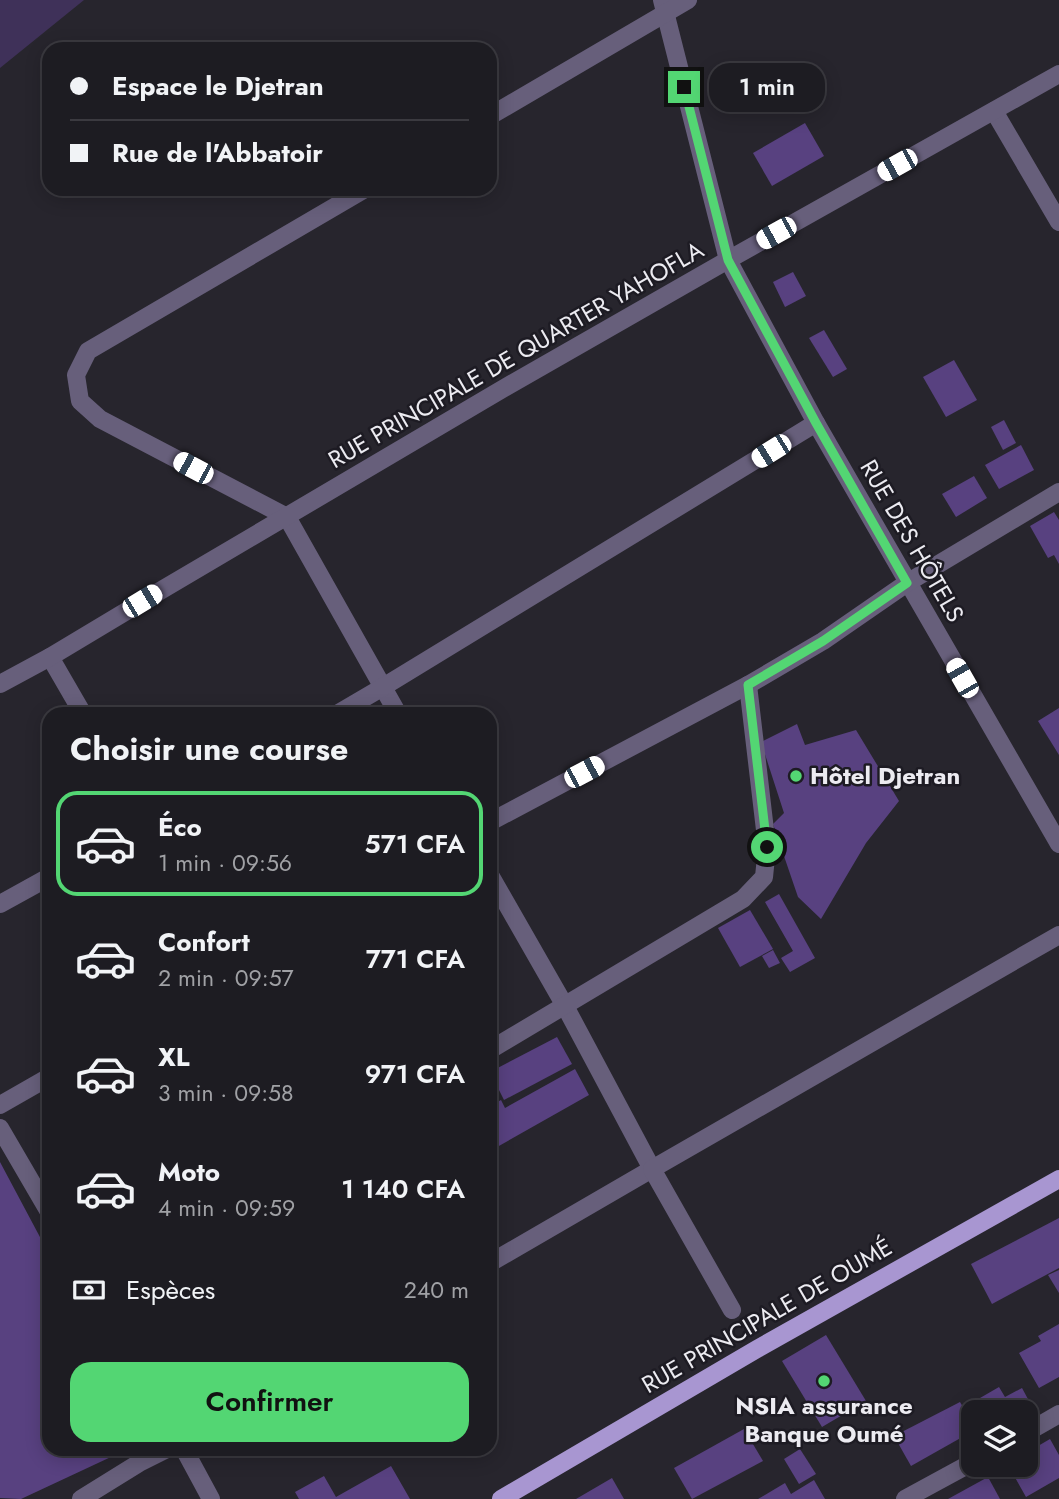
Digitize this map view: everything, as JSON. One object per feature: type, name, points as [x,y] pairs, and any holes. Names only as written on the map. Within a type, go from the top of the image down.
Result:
[{"type":"main road","name":"RUE PRINCIPALE DE OUMÉ","points":[[501,1499],[757,1349],[1059,1179]]},
{"type":"street","points":[[497,112],[663,7],[688,0]]},
{"type":"street","name":"RUE DES HÔTELS","points":[[663,7],[728,260],[816,423],[1059,844]]},
{"type":"street","name":"RUE PRINCIPALE DE QUARTER YAHOFLA","points":[[0,684],[506,387],[1059,74]]},
{"type":"street","points":[[994,111],[1059,222]]},
{"type":"street","points":[[353,196],[88,351],[76,375],[80,401],[100,419],[287,517],[394,707]]},
{"type":"street","points":[[349,707],[816,423]]},
{"type":"street","points":[[497,818],[748,685],[823,641],[907,583],[1059,492]]},
{"type":"street","points":[[50,657],[79,707]]},
{"type":"street","points":[[497,1046],[743,899],[764,877],[767,847],[748,685]]},
{"type":"street","points":[[0,904],[42,881]]},
{"type":"street","points":[[497,887],[732,1310]]},
{"type":"street","points":[[497,1259],[1059,935]]},
{"type":"street","points":[[0,1105],[42,1081]]},
{"type":"street","points":[[0,1128],[42,1200]]},
{"type":"street","points":[[1038,1426],[1059,1414]]},
{"type":"street","points":[[81,1499],[154,1456]]},
{"type":"street","points":[[188,1456],[211,1499]]},
{"type":"street","points":[[905,1499],[961,1469]]},
{"type":"shaded area","points":[[0,0],[84,0],[0,68]]},
{"type":"building","points":[[805,123],[824,156],[772,186],[753,153]]},
{"type":"building","points":[[793,272],[806,296],[785,307],[773,282]]},
{"type":"building","points":[[824,330],[847,369],[833,377],[809,338]]},
{"type":"building","points":[[954,360],[977,400],[946,417],[923,377]]},
{"type":"building","points":[[1004,420],[1016,443],[1003,450],[991,427]]},
{"type":"building","points":[[1021,445],[1034,470],[999,489],[985,465]]},
{"type":"building","points":[[974,476],[987,498],[956,517],[942,494]]},
{"type":"building","points":[[1054,512],[1059,520],[1059,564],[1054,555],[1048,558],[1030,526]]},
{"type":"building","points":[[1059,708],[1059,755],[1038,721]]},
{"type":"building","points":[[797,724],[805,745],[856,730],[899,801],[866,843],[821,919],[798,897],[773,824],[784,813],[761,742]]},
{"type":"building","points":[[779,894],[815,958],[790,972],[781,958],[793,951],[765,902]]},
{"type":"building","points":[[750,910],[773,949],[740,967],[718,928]]},
{"type":"building","points":[[773,950],[780,963],[769,968],[762,956]]},
{"type":"building","points":[[557,1037],[572,1064],[504,1100],[497,1086],[497,1068]]},
{"type":"building","points":[[575,1069],[589,1095],[497,1147],[497,1102],[501,1100],[505,1108]]},
{"type":"building","points":[[0,1162],[42,1241],[42,1456],[113,1456],[21,1499],[0,1498]]},
{"type":"building","points":[[1059,1218],[1059,1268],[992,1304],[971,1264]]},
{"type":"building","points":[[1059,1270],[1059,1293],[1048,1275]]},
{"type":"building","points":[[1059,1324],[1059,1377],[1039,1388],[1019,1353],[1041,1341],[1038,1336]]},
{"type":"building","name":"NSIA assurance Banque Oumé","points":[[826,1335],[866,1401],[822,1427],[782,1361]]},
{"type":"building","points":[[999,1387],[1005,1397],[1022,1388],[1028,1400],[981,1400],[980,1398]]},
{"type":"building","points":[[961,1404],[961,1438],[911,1466],[894,1436]]},
{"type":"building","points":[[744,1429],[763,1461],[692,1499],[674,1468]]},
{"type":"building","points":[[1050,1439],[1059,1455],[1059,1478],[1026,1497],[1015,1477],[1038,1477],[1038,1446]]},
{"type":"building","points":[[800,1449],[816,1474],[799,1484],[784,1459]]},
{"type":"building","points":[[391,1466],[410,1499],[299,1499],[295,1492],[324,1476],[336,1497]]},
{"type":"building","points":[[988,1477],[1000,1499],[948,1499]]},
{"type":"building","points":[[612,1478],[624,1499],[576,1499]]},
{"type":"building","points":[[814,1480],[825,1499],[758,1499],[785,1483],[791,1494]]},
{"type":"place","name":"Hôtel Djetran","points":[[796,776]]},
{"type":"place","name":"NSIA assurance Banque Oumé","points":[[824,1381]]},
{"type":"route","points":[[684,87],[728,260],[907,583],[823,641],[748,685],[767,847]]}]
